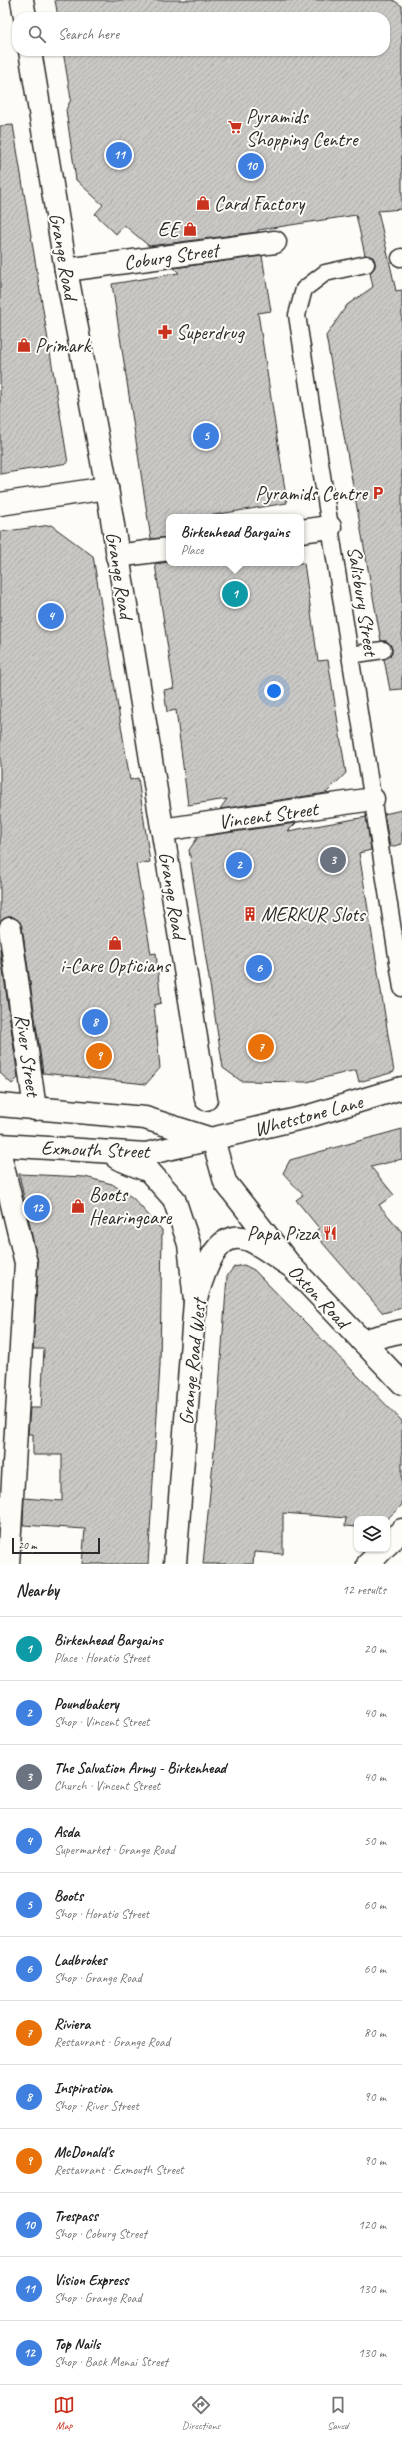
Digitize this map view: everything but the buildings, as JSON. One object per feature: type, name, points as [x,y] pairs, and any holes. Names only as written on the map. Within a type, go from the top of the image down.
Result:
[{"type":"street","points":[[22,0],[24,12]]},
{"type":"street","name":"Grange Road","points":[[31,56],[66,270],[107,488],[206,1099]]},
{"type":"street","name":"Coburg Street","points":[[66,270],[276,242]]},
{"type":"street","points":[[0,504],[107,488]]},
{"type":"street","points":[[304,530],[330,526]]},
{"type":"street","points":[[117,556],[166,549]]},
{"type":"street","name":"Vincent Street","points":[[162,830],[373,800]]},
{"type":"street","name":"River Street","points":[[10,930],[35,1109]]},
{"type":"street","name":"Whetstone Lane","points":[[213,1139],[306,1117],[402,1088]]},
{"type":"street","name":"Exmouth Street","points":[[0,1105],[145,1118],[213,1139]]},
{"type":"street","name":"Exmouth Street","points":[[0,1145],[146,1154],[213,1139]]},
{"type":"street","name":"Oxton Road","points":[[213,1139],[225,1182],[291,1266],[402,1383]]},
{"type":"street","points":[[102,1151],[149,1171],[174,1199],[189,1244],[195,1301]]},
{"type":"street","points":[[0,1154],[26,1263],[8,1564]]},
{"type":"street","name":"Grange Road West","points":[[175,1564],[195,1301],[209,1262],[217,1247],[230,1238],[248,1240],[291,1266]]},
{"type":"street","points":[[362,1341],[402,1331]]},
{"type":"street","points":[[390,1542],[402,1530]]},
{"type":"street","points":[[368,1564],[380,1552]]},
{"type":"lane","name":"Salisbury Street","points":[[366,264],[325,273],[304,289],[297,315],[402,988]]},
{"type":"lane","points":[[350,655],[383,650]]},
{"type":"place","name":"Pyramids Shopping Centre","points":[[235,127]]},
{"type":"place","name":"Vision Express","points":[[119,155]]},
{"type":"place","name":"Trespass","points":[[251,166]]},
{"type":"place","name":"Card Factory","points":[[203,203]]},
{"type":"place","name":"EE","points":[[190,229]]},
{"type":"place","name":"Superdrug","points":[[165,332]]},
{"type":"place","name":"Primark","points":[[24,345]]},
{"type":"place","name":"Boots","points":[[206,436]]},
{"type":"place","name":"Pyramids Centre","points":[[378,493]]},
{"type":"place","name":"Birkenhead Bargains","points":[[235,594]]},
{"type":"place","name":"Asda","points":[[51,616]]},
{"type":"place","name":"The Salvation Army - Birkenhead","points":[[333,860]]},
{"type":"place","name":"Poundbakery","points":[[239,865]]},
{"type":"place","name":"MERKUR Slots","points":[[250,914]]},
{"type":"place","name":"i-Care Opticians","points":[[115,943]]},
{"type":"place","name":"Ladbrokes","points":[[259,968]]},
{"type":"place","name":"Inspiration","points":[[95,1022]]},
{"type":"place","name":"Riviera","points":[[261,1047]]},
{"type":"place","name":"McDonald's","points":[[99,1056]]},
{"type":"place","name":"Boots Hearingcare","points":[[78,1206]]},
{"type":"place","name":"Top Nails","points":[[37,1208]]},
{"type":"place","name":"Papa Pizza","points":[[330,1233]]}]
